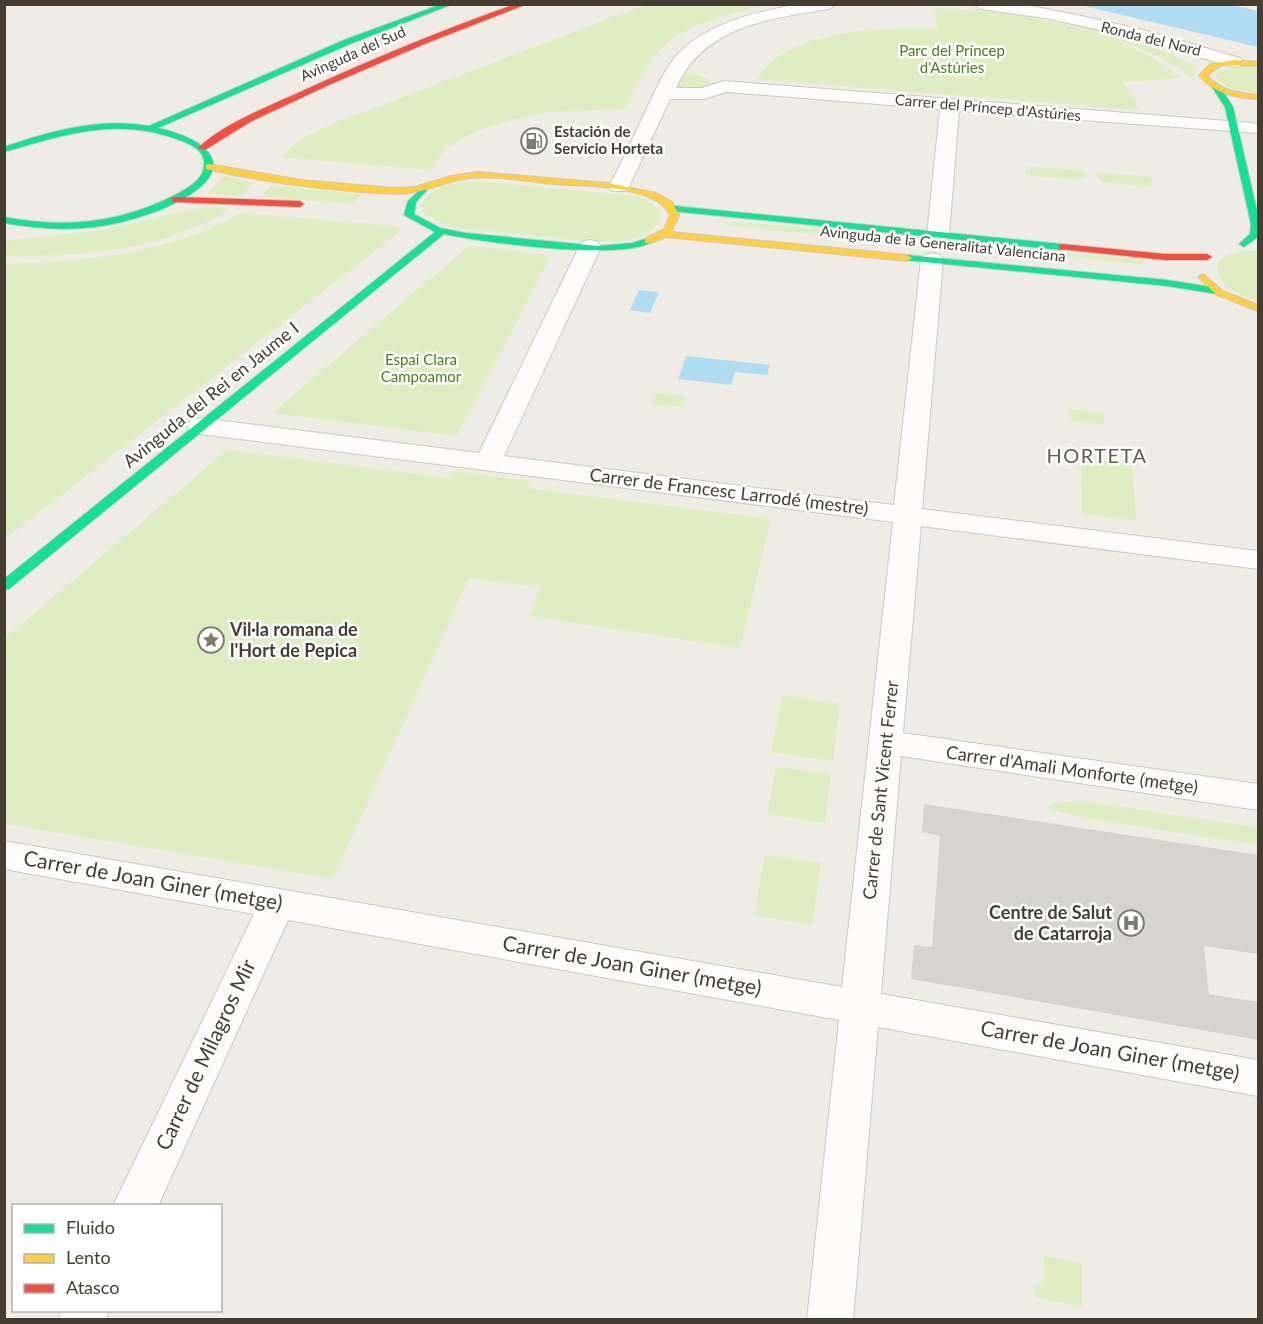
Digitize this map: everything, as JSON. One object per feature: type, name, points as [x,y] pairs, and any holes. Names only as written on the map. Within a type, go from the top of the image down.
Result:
[{"type":"street","name":"Avinguda del Sud","points":[[152,128],[347,42],[450,4]]},
{"type":"street","name":"Avinguda del Sud","points":[[202,148],[243,121],[389,54],[467,23],[524,4]]},
{"type":"street","points":[[619,187],[683,57],[698,44],[737,25],[779,13],[830,4]]},
{"type":"street","name":"Ronda del Nord","points":[[981,4],[1034,12],[1177,44],[1234,62]]},
{"type":"street","name":"Ronda del Nord","points":[[1067,19],[1172,53],[1196,63],[1204,71]]},
{"type":"street","points":[[1258,64],[1234,62],[1210,66],[1204,71],[1204,79],[1216,87],[1258,97]]},
{"type":"street","points":[[664,93],[704,94],[724,86],[717,78],[675,70]]},
{"type":"street","name":"Carrer del Príncep d'Astúries","points":[[724,86],[1248,133]]},
{"type":"street","points":[[1216,87],[1248,133]]},
{"type":"street","name":"Carrer de Sant Vicent Ferrer","points":[[830,1320],[950,105]]},
{"type":"street","points":[[1217,291],[1204,279],[1201,269],[1207,257],[1222,248],[1251,244],[1255,235],[1248,133],[1253,113],[1258,107]]},
{"type":"street","points":[[4,150],[31,139],[61,132],[123,126],[152,128],[182,136],[202,148],[208,157],[209,167],[199,184],[176,200],[147,212],[113,221],[76,226],[40,226],[4,220]]},
{"type":"street","points":[[209,167],[270,180],[397,191],[423,190]]},
{"type":"street","points":[[393,212],[409,215],[441,232],[590,247],[632,246],[665,234],[673,221],[674,209],[668,201],[652,194],[619,187],[480,175],[444,180],[423,190],[408,208],[409,215]]},
{"type":"street","points":[[176,200],[249,200],[318,206]]},
{"type":"street","name":"Avinguda de la Generalitat Valenciana","points":[[674,209],[1217,291],[1238,302],[1258,308]]},
{"type":"street","points":[[11,235],[40,226]]},
{"type":"street","name":"Avinguda del Rei en Jaume I","points":[[4,586],[441,232]]},
{"type":"street","name":"Avinguda de la Generalitat Valenciana","points":[[665,234],[1186,258],[1207,257]]},
{"type":"street","points":[[488,462],[590,247]]},
{"type":"street","name":"Carrer de Francesc Larrodé (mestre)","points":[[200,426],[1258,560]]},
{"type":"street","name":"Carrer d'Amali Monforte (metge)","points":[[886,742],[1258,797]]},
{"type":"street","name":"Carrer de Joan Giner (metge)","points":[[4,855],[1258,1078]]},
{"type":"street","name":"Carrer de Milagros Mir","points":[[136,1204],[277,904]]},
{"type":"green space","points":[[652,4],[769,5],[700,24],[669,41],[646,68],[625,109],[549,112],[507,121],[472,133],[445,149],[431,170],[280,157],[302,138],[330,125]]},
{"type":"green space","name":"Parc del Príncep d'Astúries","points":[[935,8],[1031,18],[1096,34],[1156,60],[1181,78],[1122,82],[1134,98],[1138,110],[757,79],[771,62],[814,40],[865,31],[937,28]]},
{"type":"green space","points":[[1055,20],[1087,27],[1167,52],[1194,67],[1195,80],[1173,64],[1139,48]]},
{"type":"green space","points":[[1230,67],[1258,68],[1258,93],[1224,85],[1216,77],[1217,73]]},
{"type":"green space","points":[[680,73],[709,79],[711,85],[706,89],[672,91]]},
{"type":"green space","points":[[1026,166],[1085,171],[1085,177],[1079,180],[1025,175]]},
{"type":"green space","points":[[1096,172],[1151,177],[1152,187],[1103,182],[1097,178]]},
{"type":"green space","points":[[223,176],[253,183],[241,196],[207,193]]},
{"type":"green space","points":[[475,181],[635,196],[649,202],[657,209],[660,216],[653,229],[644,235],[633,239],[603,242],[456,228],[445,225],[423,212],[422,206],[430,194],[444,187]]},
{"type":"green space","points":[[271,186],[362,194],[354,204],[261,197]]},
{"type":"green space","points":[[206,207],[228,207],[211,221],[151,242],[79,254],[5,256],[4,242],[106,229]]},
{"type":"green space","points":[[240,213],[396,226],[402,230],[5,539],[5,264],[96,258],[155,247],[212,227]]},
{"type":"green space","points":[[730,221],[892,236],[891,241],[728,226]]},
{"type":"green space","points":[[980,245],[1142,260],[1142,264],[980,249]]},
{"type":"green space","name":"Espai Clara Campoamor","points":[[469,246],[551,255],[457,436],[272,413]]},
{"type":"green space","points":[[1243,251],[1258,251],[1258,301],[1229,288],[1219,277],[1218,262],[1227,255]]},
{"type":"green space","points":[[655,393],[685,396],[682,407],[652,404]]},
{"type":"green space","points":[[1069,409],[1104,413],[1104,424],[1069,420]]},
{"type":"green space","points":[[227,450],[448,478],[453,471],[530,481],[527,488],[771,519],[740,648],[529,616],[541,587],[469,578],[333,879],[5,824],[5,638]]},
{"type":"green space","points":[[1081,458],[1132,464],[1136,520],[1082,514]]},
{"type":"green space","points":[[782,695],[840,704],[833,761],[771,752]]},
{"type":"green space","points":[[776,767],[831,774],[825,823],[767,814]]},
{"type":"green space","points":[[1082,801],[1258,828],[1258,845],[1084,818],[1047,807],[1051,803]]},
{"type":"green space","points":[[765,855],[821,863],[812,925],[754,915]]},
{"type":"green space","points":[[1044,1256],[1082,1263],[1082,1307],[1035,1297],[1035,1284],[1043,1285]]},
{"type":"water","points":[[1228,4],[1258,11],[1258,47],[1080,5]]},
{"type":"water","points":[[639,290],[659,292],[650,313],[630,310]]},
{"type":"water","points":[[686,356],[770,365],[767,375],[735,372],[731,385],[678,379]]},
{"type":"building","name":"Centre de Salut de Catarroja","points":[[924,804],[1258,855],[1258,954],[1204,946],[1209,994],[1258,1002],[1258,1040],[911,979],[914,945],[932,947],[940,836],[922,832]]},
{"type":"traffic: fast","points":[[151,128],[347,42],[450,4]]},
{"type":"traffic: fast","points":[[1216,87],[1229,107],[1256,224],[1255,235],[1244,244]]},
{"type":"traffic: fast","points":[[4,150],[71,130],[94,127],[140,127],[163,131],[193,143],[204,151],[209,164],[204,178],[188,192],[142,214],[120,220],[73,226],[50,226],[4,220]]},
{"type":"traffic: fast","points":[[423,190],[412,201],[409,215],[437,230],[466,236],[598,249],[633,246],[648,241]]},
{"type":"traffic: fast","points":[[674,209],[1062,247]]},
{"type":"traffic: fast","points":[[4,586],[441,232]]},
{"type":"traffic: fast","points":[[907,258],[1167,283],[1217,291]]},
{"type":"traffic: slow","points":[[1258,64],[1221,63],[1214,65],[1203,75],[1220,90],[1258,97]]},
{"type":"traffic: slow","points":[[209,167],[301,182],[394,191],[420,189],[446,180],[478,175],[631,189],[653,195],[669,204],[675,215],[668,230],[648,241]]},
{"type":"traffic: slow","points":[[665,234],[907,258]]},
{"type":"traffic: slow","points":[[1203,277],[1220,293],[1258,308]]},
{"type":"traffic: jam","points":[[202,148],[247,120],[328,82],[425,41],[524,4]]},
{"type":"traffic: jam","points":[[175,200],[300,204]]},
{"type":"traffic: jam","points":[[1062,247],[1165,257],[1207,257]]},
{"type":"place","name":"Estación de Servicio Horteta","points":[[534,141]]},
{"type":"place","name":"Vil·la romana de l'Hort de Pepica","points":[[211,640]]},
{"type":"place","name":"Centre de Salut de Catarroja","points":[[1131,923]]},
{"type":"district","name":"HORTETA","points":[[1097,456]]}]
